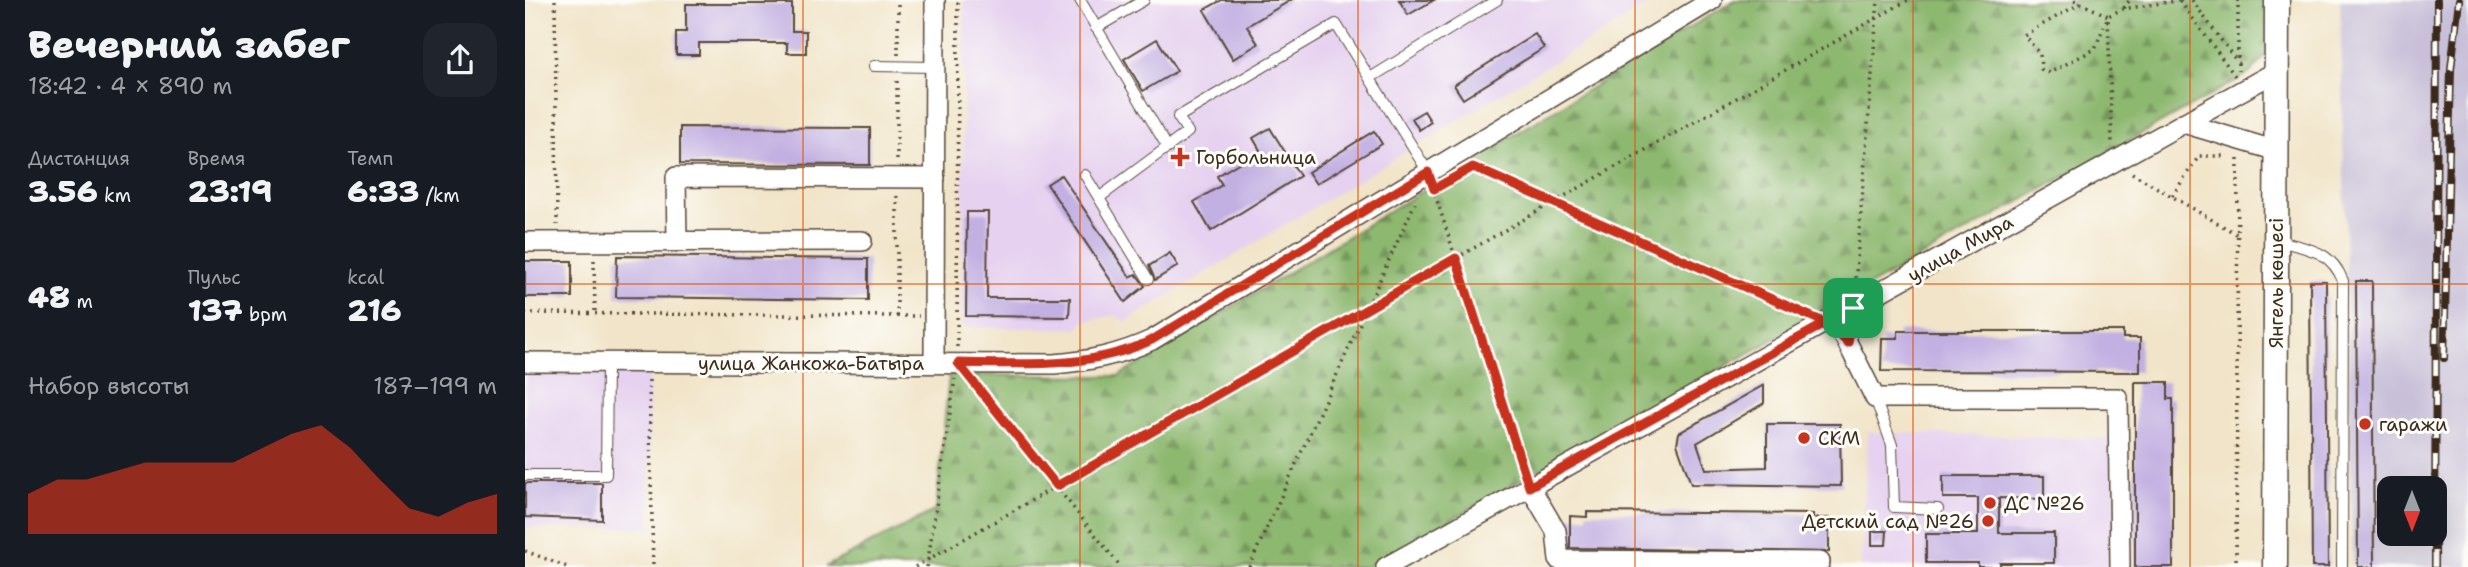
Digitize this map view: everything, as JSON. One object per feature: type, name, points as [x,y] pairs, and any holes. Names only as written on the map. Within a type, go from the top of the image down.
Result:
[{"type":"street","points":[[934,363],[935,0]]},
{"type":"street","name":"улица Жанкожа-Батыра","points":[[525,362],[1054,364],[1086,362],[1127,352],[1435,182],[1712,0]]},
{"type":"street","name":"Янгель көшесі","points":[[2275,567],[2277,0]]},
{"type":"street","name":"улица Мира","points":[[1386,567],[2277,71]]},
{"type":"street","points":[[2183,123],[2238,148],[2277,151]]},
{"type":"street","points":[[677,240],[676,177],[935,178]]},
{"type":"street","points":[[525,242],[594,239],[862,241]]},
{"type":"street","points":[[1831,321],[1875,397],[2118,398],[2120,567]]},
{"type":"street","points":[[1529,487],[1556,531],[1559,560],[1820,562]]},
{"type":"lane","points":[[1080,0],[1168,148]]},
{"type":"lane","points":[[1096,27],[1143,0]]},
{"type":"lane","points":[[1370,78],[1497,0]]},
{"type":"lane","points":[[1100,197],[1188,132],[1178,117],[1336,24],[1435,182]]},
{"type":"lane","points":[[874,66],[935,67]]},
{"type":"lane","points":[[1085,175],[1147,279]]},
{"type":"lane","points":[[2276,240],[2319,252],[2336,265],[2343,281],[2341,567]]},
{"type":"lane","points":[[525,475],[606,475],[607,362]]},
{"type":"lane","points":[[1875,397],[1892,445],[1894,507],[1938,509]]},
{"type":"path","points":[[555,0],[557,242]]},
{"type":"path","points":[[525,313],[897,316],[898,0]]},
{"type":"path","points":[[927,567],[958,363],[958,0]]},
{"type":"path","points":[[1853,308],[1878,0]]},
{"type":"path","points":[[915,567],[1908,0]]},
{"type":"path","points":[[2122,9],[2130,0]]},
{"type":"path","points":[[2081,3],[2024,35],[2040,54],[2041,69],[2049,73],[2095,49],[2108,16],[2122,9],[2181,0],[2238,81],[2238,0]]},
{"type":"path","points":[[2192,0],[2238,63]]},
{"type":"path","points":[[2172,196],[2199,156],[2238,148],[2237,567]]},
{"type":"path","points":[[1463,172],[1473,167],[1831,321]]},
{"type":"path","points":[[1425,194],[1435,182]]},
{"type":"path","points":[[1435,182],[1456,258],[1529,487]]},
{"type":"path","points":[[1249,567],[1416,199]]},
{"type":"path","points":[[594,239],[594,314]]},
{"type":"path","points":[[649,362],[653,567]]},
{"type":"path","points":[[958,363],[1121,567]]},
{"type":"path","points":[[525,551],[567,567]]},
{"type":"shaded area","name":"Горбольница","points":[[964,0],[1656,0],[1125,322],[1115,315],[1082,322],[1078,329],[962,327]]},
{"type":"shaded area","points":[[2340,0],[2468,0],[2468,567],[2353,567]]},
{"type":"shaded area","points":[[525,369],[649,369],[650,528],[525,528]]},
{"type":"shaded area","name":"ДС №26","points":[[1868,432],[2114,439],[2116,567],[1861,567]]},
{"type":"green space","points":[[1735,0],[2267,0],[2267,54],[2250,73],[1366,567],[825,567],[936,510],[949,375],[1119,376]]},
{"type":"building","points":[[1222,0],[1291,0],[1247,26],[1258,44],[1233,59],[1204,10]]},
{"type":"building","points":[[1399,0],[1434,0],[1408,15]]},
{"type":"building","points":[[686,4],[792,4],[792,31],[806,31],[806,53],[787,53],[787,43],[699,43],[699,55],[676,55],[676,32],[686,32]]},
{"type":"building","points":[[1535,34],[1544,48],[1463,99],[1454,85]]},
{"type":"building","points":[[1157,39],[1177,71],[1143,91],[1124,59]]},
{"type":"building","points":[[1424,111],[1431,122],[1419,130],[1412,118]]},
{"type":"building","points":[[680,127],[870,128],[870,165],[680,164]]},
{"type":"building","points":[[1270,128],[1300,176],[1211,231],[1194,202],[1222,185],[1217,176],[1260,150],[1253,138]]},
{"type":"building","points":[[1374,131],[1382,144],[1316,184],[1308,172]]},
{"type":"building","points":[[1061,175],[1130,277],[1136,274],[1145,286],[1125,302],[1047,184]]},
{"type":"building","points":[[967,212],[988,212],[987,298],[1070,298],[1069,317],[966,316]]},
{"type":"building","points":[[1170,253],[1178,266],[1155,280],[1149,266]]},
{"type":"building","points":[[617,256],[868,259],[868,300],[616,297]]},
{"type":"building","points":[[525,261],[572,261],[572,297],[525,297]]},
{"type":"building","name":"гаражи","points":[[2310,281],[2326,281],[2328,567],[2312,567]]},
{"type":"building","name":"гаражи","points":[[2356,281],[2372,281],[2374,567],[2358,567]]},
{"type":"building","points":[[1898,331],[2123,331],[2123,338],[2140,338],[2140,372],[1881,371],[1882,338],[1898,338]]},
{"type":"building","points":[[2135,382],[2168,382],[2168,399],[2173,399],[2173,567],[2135,567]]},
{"type":"building","name":"СКМ","points":[[1764,385],[1764,403],[1697,443],[1706,469],[1767,467],[1767,424],[1840,424],[1841,486],[1691,484],[1677,444],[1679,433]]},
{"type":"building","name":"Детский сад №26","points":[[1943,476],[2044,476],[2044,499],[1999,498],[1999,533],[2054,533],[2054,563],[2000,563],[2000,567],[1978,567],[1978,563],[1926,563],[1926,534],[1978,534],[1978,498],[1943,498]]},
{"type":"building","points":[[525,483],[602,483],[602,520],[525,517]]},
{"type":"building","points":[[1587,512],[1813,514],[1813,518],[1829,518],[1829,552],[1570,548],[1570,516],[1587,517]]},
{"type":"building","points":[[1872,531],[1887,531],[1886,545],[1872,545]]},
{"type":"railway","points":[[2435,567],[2437,0]]},
{"type":"railway","points":[[2444,358],[2451,69],[2459,0]]},
{"type":"place","name":"Горбольница","points":[[1180,157]]},
{"type":"place","name":"гаражи","points":[[2365,424]]},
{"type":"place","name":"СКМ","points":[[1804,438]]},
{"type":"place","name":"ДС №26","points":[[1990,503]]},
{"type":"place","name":"Детский сад №26","points":[[1988,521]]},
{"type":"route","points":[[1853,308],[1826,323],[1473,167],[1434,189],[1428,172],[1152,340],[1127,352],[1086,362],[958,363],[1057,486],[1456,258],[1529,487],[1826,323],[1848,343],[1853,308]]}]
